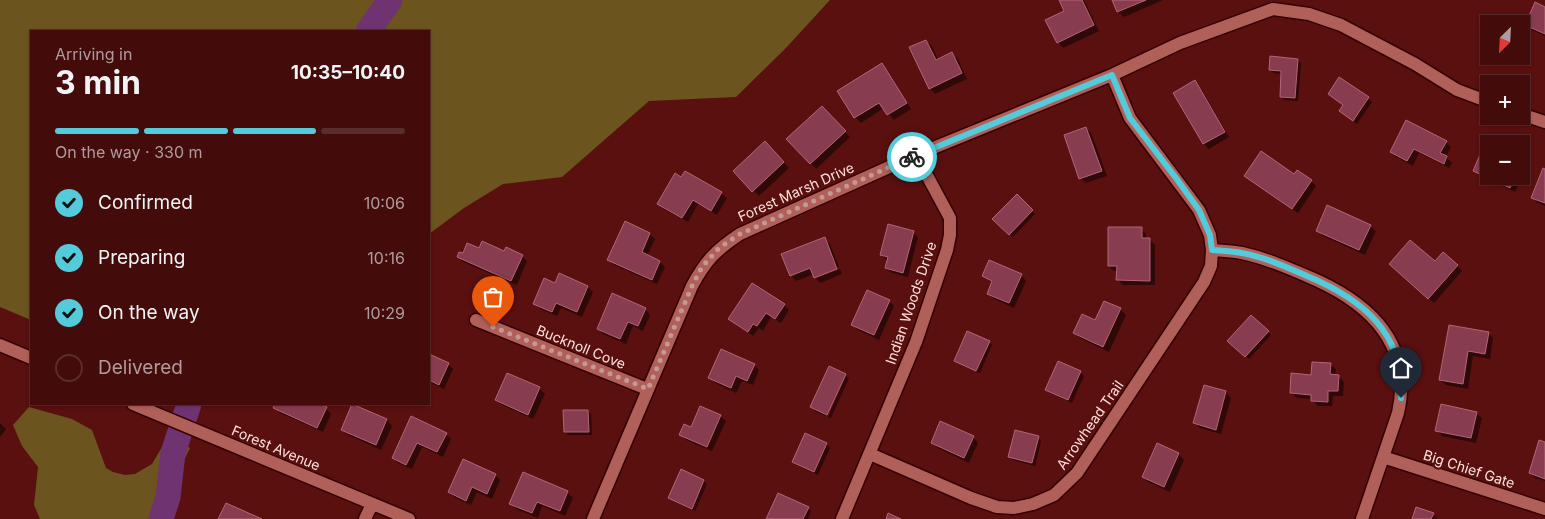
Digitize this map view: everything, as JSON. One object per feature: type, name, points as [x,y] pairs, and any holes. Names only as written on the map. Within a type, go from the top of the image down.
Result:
[{"type":"street","points":[[916,156],[1112,75],[1180,43],[1273,9],[1309,14],[1341,25],[1415,64],[1457,90],[1480,99]]},
{"type":"street","points":[[1112,75],[1130,118],[1199,210],[1210,235],[1212,250],[1242,253],[1278,263],[1337,289],[1378,321],[1391,342],[1399,361],[1402,382],[1401,398],[1398,413],[1362,519]]},
{"type":"street","points":[[1530,117],[1545,122]]},
{"type":"street","name":"Forest Marsh Drive","points":[[593,519],[692,286],[702,267],[719,248],[740,234],[916,156]]},
{"type":"street","name":"Indian Woods Drive","points":[[842,519],[916,342],[950,235],[950,218],[916,156]]},
{"type":"street","name":"Arrowhead Trail","points":[[870,454],[997,507],[1014,508],[1033,504],[1054,495],[1077,473],[1204,282],[1211,266],[1212,250]]},
{"type":"street","name":"Bucknoll Cove","points":[[476,320],[648,389]]},
{"type":"street","points":[[0,345],[30,358]]},
{"type":"street","name":"Forest Avenue","points":[[135,405],[409,519]]},
{"type":"street","name":"Big Chief Gate","points":[[1383,457],[1545,510]]},
{"type":"street","points":[[365,519],[372,504]]},
{"type":"shaded area","points":[[0,0],[830,0],[785,49],[736,97],[649,101],[562,177],[503,184],[464,208],[430,233],[430,30],[30,30],[30,320],[0,307]]},
{"type":"shaded area","points":[[29,407],[72,419],[92,430],[106,468],[113,472],[125,475],[135,474],[152,464],[168,437],[190,448],[176,476],[180,493],[173,519],[40,519],[34,505],[38,467],[22,446],[13,425]]},
{"type":"building","points":[[1059,0],[1082,0],[1094,25],[1057,43],[1045,20],[1064,11]]},
{"type":"building","points":[[1112,0],[1146,0],[1117,12]]},
{"type":"building","points":[[1535,2],[1545,7],[1545,34],[1530,27],[1529,15]]},
{"type":"building","points":[[926,40],[936,60],[952,52],[962,73],[929,89],[909,47]]},
{"type":"building","points":[[1270,56],[1298,59],[1295,98],[1280,97],[1281,71],[1269,70]]},
{"type":"building","points":[[882,63],[907,103],[887,115],[879,103],[854,118],[837,91]]},
{"type":"building","points":[[1339,77],[1369,97],[1353,121],[1339,111],[1343,105],[1328,94]]},
{"type":"building","points":[[1195,80],[1225,132],[1203,144],[1173,93]]},
{"type":"building","points":[[822,106],[846,131],[810,164],[786,139]]},
{"type":"building","points":[[1406,120],[1447,141],[1440,153],[1447,156],[1444,164],[1414,149],[1407,161],[1390,152]]},
{"type":"building","points":[[1086,127],[1102,171],[1079,179],[1064,135]]},
{"type":"building","points":[[765,141],[784,162],[752,192],[733,171]]},
{"type":"building","points":[[1261,151],[1294,174],[1297,170],[1312,180],[1292,209],[1244,176]]},
{"type":"building","points":[[1480,155],[1480,174],[1473,171]]},
{"type":"building","points":[[1543,168],[1545,169],[1545,203],[1531,198]]},
{"type":"building","points":[[685,171],[722,192],[711,211],[693,200],[682,218],[657,204],[675,173],[681,177]]},
{"type":"building","points":[[1017,194],[1033,210],[1009,235],[992,219]]},
{"type":"building","points":[[1327,205],[1371,225],[1359,250],[1316,231]]},
{"type":"building","points":[[625,221],[650,233],[642,252],[660,261],[652,280],[607,260]]},
{"type":"building","points":[[888,224],[914,231],[903,273],[885,268],[888,257],[880,255]]},
{"type":"building","points":[[1108,227],[1142,227],[1142,238],[1150,238],[1150,281],[1116,280],[1117,266],[1108,266]]},
{"type":"building","points":[[825,237],[837,269],[814,278],[810,268],[790,276],[781,254]]},
{"type":"building","points":[[1410,240],[1435,261],[1443,252],[1458,265],[1428,299],[1389,264]]},
{"type":"building","points":[[482,241],[504,251],[506,247],[523,255],[511,281],[457,257],[459,252],[463,253],[467,243],[479,248]]},
{"type":"building","points":[[989,260],[1022,274],[1009,303],[987,294],[992,281],[982,276]]},
{"type":"building","points":[[559,273],[588,286],[577,312],[556,303],[552,312],[533,304],[544,278],[555,283]]},
{"type":"building","points":[[752,283],[785,304],[775,319],[766,313],[757,326],[753,324],[748,332],[728,319]]},
{"type":"building","points":[[867,290],[890,300],[874,335],[851,325]]},
{"type":"building","points":[[612,293],[646,308],[638,326],[628,322],[620,339],[597,329]]},
{"type":"building","points":[[1104,301],[1121,308],[1103,347],[1073,333],[1082,314],[1095,320]]},
{"type":"building","points":[[1251,315],[1269,331],[1245,357],[1227,341]]},
{"type":"building","points":[[1449,325],[1489,332],[1485,354],[1468,351],[1463,384],[1439,380]]},
{"type":"building","points":[[967,331],[990,341],[976,371],[954,361]]},
{"type":"building","points":[[721,349],[755,364],[747,381],[736,376],[731,388],[708,378]]},
{"type":"building","points":[[430,354],[449,363],[439,385],[430,380]]},
{"type":"building","points":[[1058,361],[1081,371],[1068,400],[1045,390]]},
{"type":"building","points":[[1312,362],[1331,363],[1330,374],[1339,375],[1338,391],[1328,391],[1328,402],[1311,401],[1311,395],[1290,393],[1291,373],[1311,375]]},
{"type":"building","points":[[829,366],[846,374],[827,415],[810,407]]},
{"type":"building","points":[[507,373],[540,387],[528,415],[495,400]]},
{"type":"building","points":[[1204,385],[1226,391],[1216,430],[1193,423]]},
{"type":"building","points":[[1441,404],[1477,412],[1471,438],[1435,431]]},
{"type":"building","points":[[274,405],[322,405],[327,407],[317,428],[273,408]]},
{"type":"building","points":[[352,405],[387,419],[376,445],[341,430]]},
{"type":"building","points":[[700,406],[721,415],[707,447],[679,435],[684,424],[691,427]]},
{"type":"building","points":[[563,410],[588,410],[589,432],[564,432]]},
{"type":"building","points":[[411,416],[447,433],[437,452],[417,443],[406,465],[392,458]]},
{"type":"building","points":[[940,421],[974,436],[964,458],[931,443]]},
{"type":"building","points":[[1015,430],[1039,436],[1032,463],[1008,457]]},
{"type":"building","points":[[805,433],[827,443],[814,472],[792,462]]},
{"type":"building","points":[[1539,440],[1545,442],[1545,479],[1529,473]]},
{"type":"building","points":[[1157,443],[1179,453],[1164,487],[1142,477]]},
{"type":"building","points":[[463,459],[496,474],[487,494],[472,487],[466,501],[448,492]]},
{"type":"building","points":[[681,469],[704,480],[692,509],[668,498]]},
{"type":"building","points":[[523,472],[568,491],[560,511],[537,502],[532,513],[509,504]]},
{"type":"building","points":[[778,493],[809,507],[803,519],[766,519]]},
{"type":"building","points":[[226,503],[262,519],[218,519]]},
{"type":"building","points":[[1416,507],[1434,513],[1431,519],[1412,519]]},
{"type":"building","points":[[888,513],[901,519],[886,519]]},
{"type":"waterway","points":[[369,30],[390,0]]},
{"type":"waterway","points":[[161,519],[168,497],[173,453],[189,405]]},
{"type":"way so far","points":[[493,327],[648,389],[692,286],[702,267],[719,248],[740,234],[912,157]]},
{"type":"route","points":[[912,157],[1112,75],[1130,118],[1199,210],[1210,235],[1212,250],[1242,253],[1278,263],[1337,289],[1357,303],[1378,321],[1391,342],[1399,361],[1402,382],[1401,398]]}]
